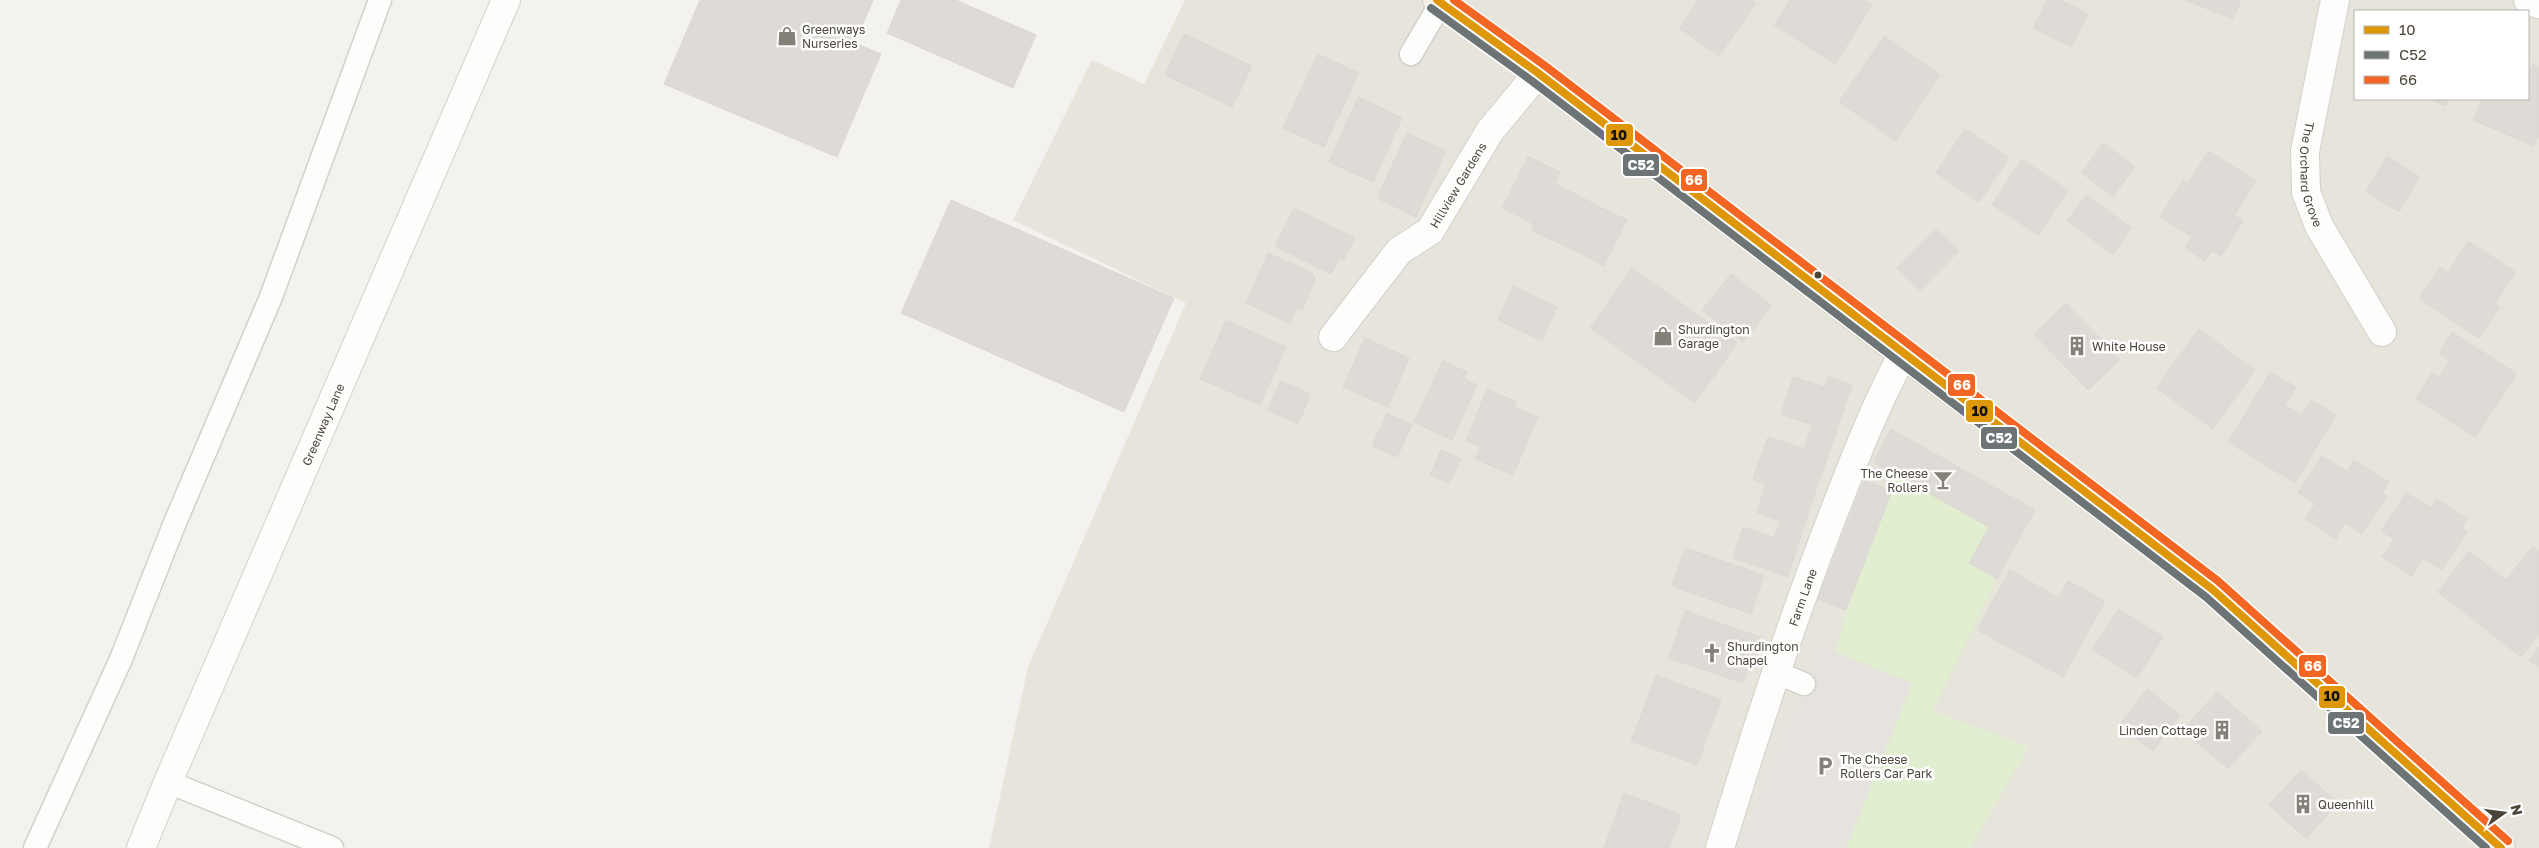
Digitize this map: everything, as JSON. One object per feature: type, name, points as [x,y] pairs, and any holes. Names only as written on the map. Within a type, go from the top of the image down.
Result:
[{"type":"main road","points":[[1439,2],[1538,73],[2212,589],[2501,848]]},
{"type":"street","name":"Greenway Lane","points":[[141,848],[506,0]]},
{"type":"street","name":"The Orchard Grove","points":[[2335,0],[2305,151],[2306,192],[2319,226],[2382,332]]},
{"type":"street","points":[[2528,0],[2539,4]]},
{"type":"street","name":"Hillview Gardens","points":[[1333,337],[1399,251],[1430,231],[1490,131],[1538,73]]},
{"type":"street","name":"Farm Lane","points":[[1720,848],[1775,672],[1818,551],[1878,398],[1903,354]]},
{"type":"lane","points":[[35,848],[121,659],[174,525],[271,297],[380,0]]},
{"type":"lane","points":[[1411,54],[1439,2]]},
{"type":"lane","points":[[1775,672],[1804,684]]},
{"type":"lane","points":[[168,782],[332,848]]},
{"type":"shaded area","points":[[1185,0],[2539,0],[2539,848],[989,848],[1028,667],[1186,303],[1013,220],[1092,60],[1144,84]]},
{"type":"shaded area","name":"The Cheese Rollers Car Park","points":[[1819,646],[1912,683],[1846,848],[1739,848]]},
{"type":"green space","points":[[1898,476],[1989,527],[1969,563],[1997,579],[1933,711],[2029,747],[1970,848],[1846,848],[1912,683],[1836,652],[1846,610]]},
{"type":"building","points":[[700,0],[873,0],[855,43],[881,54],[837,157],[664,84]]},
{"type":"building","points":[[901,0],[956,0],[1036,35],[1013,88],[887,33]]},
{"type":"building","points":[[1698,0],[1752,0],[1756,3],[1719,56],[1679,28]]},
{"type":"building","points":[[1790,0],[1864,0],[1872,5],[1835,64],[1774,25]]},
{"type":"building","points":[[2047,0],[2061,0],[2088,14],[2071,47],[2033,28]]},
{"type":"building","points":[[2185,0],[2241,0],[2233,19]]},
{"type":"building","points":[[1184,34],[1252,66],[1232,107],[1165,75]]},
{"type":"building","points":[[1884,36],[1940,75],[1896,141],[1839,102]]},
{"type":"building","points":[[1318,54],[1359,73],[1324,147],[1283,128]]},
{"type":"building","points":[[2533,64],[2539,67],[2539,135],[2534,146],[2473,120],[2482,100],[2529,100],[2529,73]]},
{"type":"building","points":[[1358,97],[1402,118],[1373,182],[1329,162]]},
{"type":"building","points":[[2431,100],[2449,100],[2446,106]]},
{"type":"building","points":[[1965,129],[2009,158],[1979,202],[1936,173]]},
{"type":"building","points":[[1407,133],[1446,151],[1416,217],[1377,198]]},
{"type":"building","points":[[2103,143],[2135,166],[2113,197],[2082,173]]},
{"type":"building","points":[[2209,151],[2256,181],[2234,215],[2243,221],[2221,256],[2212,251],[2205,261],[2185,248],[2192,237],[2160,217],[2183,180],[2188,183]]},
{"type":"building","points":[[1528,156],[1560,172],[1534,224],[1502,208]]},
{"type":"building","points":[[2387,156],[2420,177],[2399,212],[2366,192]]},
{"type":"building","points":[[2022,159],[2068,190],[2038,235],[1992,205]]},
{"type":"building","points":[[1554,183],[1579,196],[1556,242],[1531,230]]},
{"type":"building","points":[[2086,195],[2132,228],[2113,254],[2067,221]]},
{"type":"building","points":[[1579,196],[1600,207],[1578,252],[1556,242]]},
{"type":"building","points":[[951,200],[1174,298],[1124,412],[901,313]]},
{"type":"building","points":[[1600,207],[1627,220],[1604,266],[1578,252]]},
{"type":"building","points":[[1294,208],[1355,238],[1344,260],[1340,258],[1331,274],[1275,246]]},
{"type":"building","points":[[1936,229],[1959,251],[1920,291],[1897,268]]},
{"type":"building","points":[[2468,241],[2516,272],[2495,303],[2500,307],[2479,338],[2419,298],[2440,267],[2448,273]]},
{"type":"building","points":[[1268,253],[1313,273],[1312,276],[1316,278],[1302,310],[1297,308],[1290,324],[1246,303]]},
{"type":"building","name":"Shurdington Garage","points":[[1632,268],[1737,343],[1695,403],[1590,328]]},
{"type":"building","points":[[1731,274],[1772,306],[1743,342],[1702,310]]},
{"type":"building","points":[[1513,286],[1557,307],[1542,341],[1498,320]]},
{"type":"building","name":"White House","points":[[2066,303],[2120,359],[2088,390],[2034,334]]},
{"type":"building","points":[[1226,320],[1286,347],[1260,405],[1200,379]]},
{"type":"building","points":[[2199,329],[2255,370],[2213,429],[2156,388]]},
{"type":"building","points":[[2452,332],[2517,374],[2475,437],[2416,399],[2432,373],[2439,377],[2450,361],[2439,353]]},
{"type":"building","points":[[1365,338],[1409,358],[1388,407],[1343,387]]},
{"type":"building","points":[[1443,361],[1467,372],[1464,379],[1477,385],[1452,440],[1414,422]]},
{"type":"building","points":[[2270,372],[2296,387],[2285,405],[2302,415],[2311,400],[2336,415],[2295,483],[2228,442]]},
{"type":"building","points":[[1793,377],[1825,387],[1828,377],[1852,385],[1836,433],[1781,414]]},
{"type":"building","points":[[1281,381],[1311,394],[1298,424],[1267,410]]},
{"type":"building","points":[[1487,389],[1517,402],[1514,407],[1538,417],[1513,475],[1475,459],[1480,447],[1466,441]]},
{"type":"building","points":[[1387,413],[1412,425],[1397,457],[1372,446]]},
{"type":"building","points":[[1812,425],[1836,433],[1817,487],[1757,467],[1768,437],[1804,449]]},
{"type":"building","points":[[1891,429],[2035,510],[1997,579],[1969,563],[1989,527],[1873,462]]},
{"type":"building","points":[[1441,450],[1461,459],[1449,483],[1430,475]]},
{"type":"building","points":[[2322,456],[2347,471],[2354,460],[2389,482],[2382,493],[2387,496],[2362,534],[2345,523],[2336,539],[2305,519],[2315,504],[2298,493]]},
{"type":"building","points":[[1757,467],[1817,487],[1801,535],[1778,527],[1780,521],[1757,513],[1766,484],[1753,480]]},
{"type":"building","points":[[1864,480],[1892,491],[1846,610],[1818,599]]},
{"type":"building","points":[[2406,493],[2431,508],[2437,499],[2467,519],[2461,528],[2467,532],[2442,570],[2423,558],[2412,576],[2382,557],[2394,539],[2381,531]]},
{"type":"building","points":[[1743,527],[1774,538],[1778,527],[1801,535],[1788,577],[1733,558]]},
{"type":"building","points":[[2533,546],[2539,551],[2539,635],[2521,657],[2438,592],[2469,551],[2506,580]]},
{"type":"building","points":[[1685,548],[1764,575],[1751,614],[1672,586]]},
{"type":"building","points":[[2010,570],[2059,598],[2068,581],[2105,601],[2063,677],[1977,630]]},
{"type":"building","points":[[2119,609],[2163,637],[2137,678],[2092,650]]},
{"type":"building","points":[[1685,611],[1760,637],[1743,683],[1669,658]]},
{"type":"building","points":[[2539,647],[2539,667],[2529,660]]},
{"type":"building","points":[[1656,675],[1721,700],[1709,732],[1644,708]]},
{"type":"building","points":[[2147,689],[2180,715],[2153,751],[2119,725]]},
{"type":"building","name":"Linden Cottage","points":[[2217,692],[2262,731],[2228,769],[2183,730]]},
{"type":"building","points":[[1644,708],[1709,732],[1697,765],[1631,741]]},
{"type":"building","name":"Queenhill","points":[[2301,770],[2338,803],[2306,839],[2269,805]]},
{"type":"building","points":[[1624,793],[1681,815],[1669,848],[1629,848],[1607,840]]},
{"type":"building","points":[[1607,840],[1629,848],[1604,848]]},
{"type":"transit line","name":"10","points":[[1437,0],[1538,73],[2212,589],[2501,848]]},
{"type":"transit line","name":"66","points":[[1454,0],[1544,65],[2218,581],[2508,841]]},
{"type":"transit line","name":"C52","points":[[1431,8],[1532,81],[2206,597],[2486,848]]},
{"type":"place","name":"Greenways Nurseries","points":[[787,36]]},
{"type":"place","name":"Shurdington Garage","points":[[1663,336]]},
{"type":"place","name":"White House","points":[[2077,346]]},
{"type":"place","name":"The Cheese Rollers","points":[[1943,480]]},
{"type":"place","name":"Shurdington Chapel","points":[[1712,653]]},
{"type":"place","name":"Linden Cottage","points":[[2222,730]]},
{"type":"place","name":"The Cheese Rollers Car Park","points":[[1825,766]]},
{"type":"place","name":"Queenhill","points":[[2303,804]]}]
